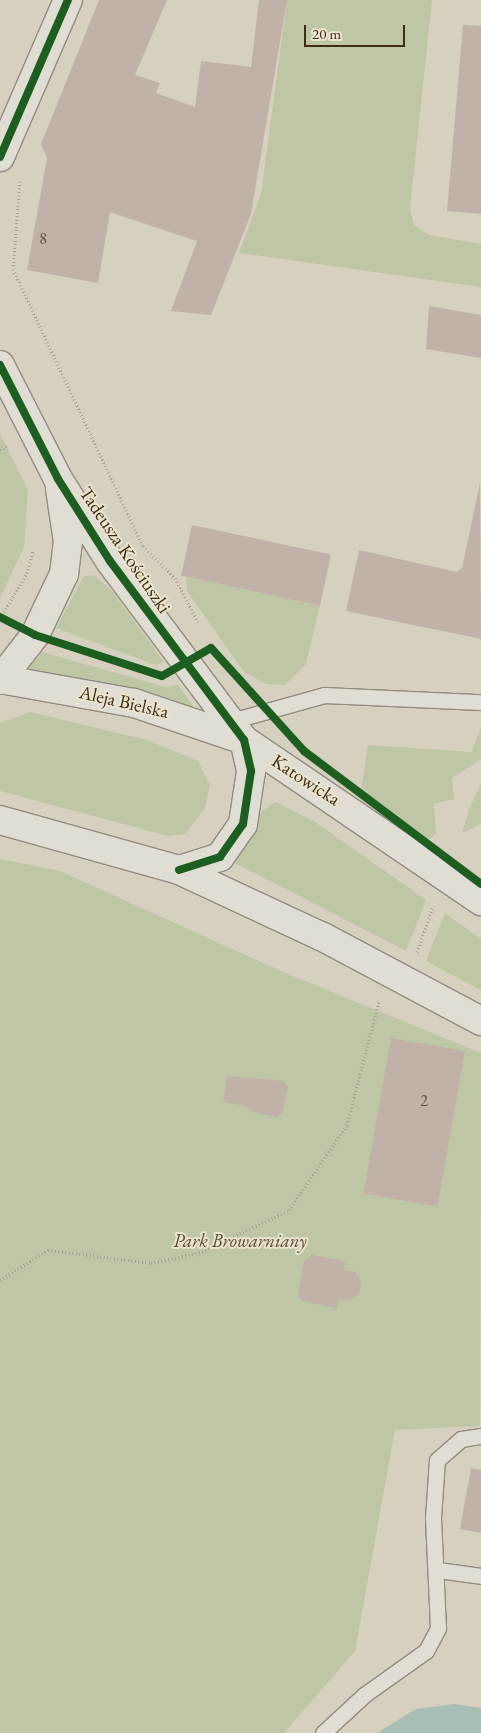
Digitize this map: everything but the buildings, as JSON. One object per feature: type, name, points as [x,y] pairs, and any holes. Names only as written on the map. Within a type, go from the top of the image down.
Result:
[{"type":"main road","points":[[0,157],[68,0]]},
{"type":"main road","name":"Tadeusza Kościuszki","points":[[0,365],[58,479],[173,648],[238,730]]},
{"type":"main road","name":"Tadeusza Kościuszki","points":[[0,680],[35,635],[64,574],[68,542],[58,479]]},
{"type":"main road","name":"Aleja Bielska","points":[[0,680],[134,703],[238,730]]},
{"type":"main road","name":"Katowicka","points":[[179,870],[220,857],[243,824],[250,771],[238,730]]},
{"type":"main road","name":"Katowicka","points":[[238,730],[453,880],[481,902]]},
{"type":"main road","points":[[0,820],[179,870],[404,978],[481,1021]]},
{"type":"lane","points":[[238,730],[324,695],[481,702]]},
{"type":"lane","points":[[323,1733],[364,1695],[426,1651],[438,1628],[438,1570],[433,1518],[437,1460],[461,1438],[481,1436]]},
{"type":"lane","points":[[438,1570],[481,1576]]},
{"type":"path","points":[[22,178],[13,269],[143,546],[175,578],[202,630]]},
{"type":"path","points":[[0,450],[13,443]]},
{"type":"path","points":[[2,615],[27,573],[35,546]]},
{"type":"path","points":[[0,1280],[48,1250],[151,1264],[202,1252],[289,1210],[347,1125],[378,1001],[397,995],[433,907],[453,880]]},
{"type":"green space","points":[[287,0],[432,0],[410,208],[414,225],[429,235],[481,244],[481,287],[239,253],[261,194]]},
{"type":"green space","points":[[0,434],[28,490],[24,547],[0,598]]},
{"type":"green space","points":[[94,575],[111,590],[164,662],[155,665],[56,628],[84,576]]},
{"type":"green space","points":[[186,577],[320,605],[306,664],[285,685],[266,684],[244,672],[187,591]]},
{"type":"green space","points":[[42,652],[166,687],[178,685],[195,709],[121,686],[26,671]]},
{"type":"green space","points":[[30,712],[147,740],[198,761],[210,785],[205,808],[185,834],[168,836],[0,791],[0,723]]},
{"type":"green space","points":[[481,728],[481,759],[452,778],[454,799],[434,804],[436,833],[429,840],[361,791],[368,745],[471,752]]},
{"type":"green space","points":[[481,784],[481,824],[462,833],[470,807]]},
{"type":"green space","points":[[276,802],[315,822],[426,900],[406,951],[235,863],[262,811]]},
{"type":"green space","name":"Park Browarniany","points":[[0,859],[60,871],[281,971],[481,1053],[480,1426],[395,1430],[355,1651],[284,1733],[0,1733]]},
{"type":"green space","points":[[445,913],[481,939],[481,990],[426,961]]},
{"type":"shaded area","points":[[455,1704],[481,1708],[481,1733],[377,1733],[416,1709]]},
{"type":"cycle path","points":[[0,157],[68,0]]},
{"type":"cycle path","points":[[0,365],[58,479],[110,561],[244,740],[251,771],[243,824],[220,857],[179,870]]},
{"type":"cycle path","points":[[0,617],[35,635],[162,676],[211,648],[304,751],[481,884]]}]
